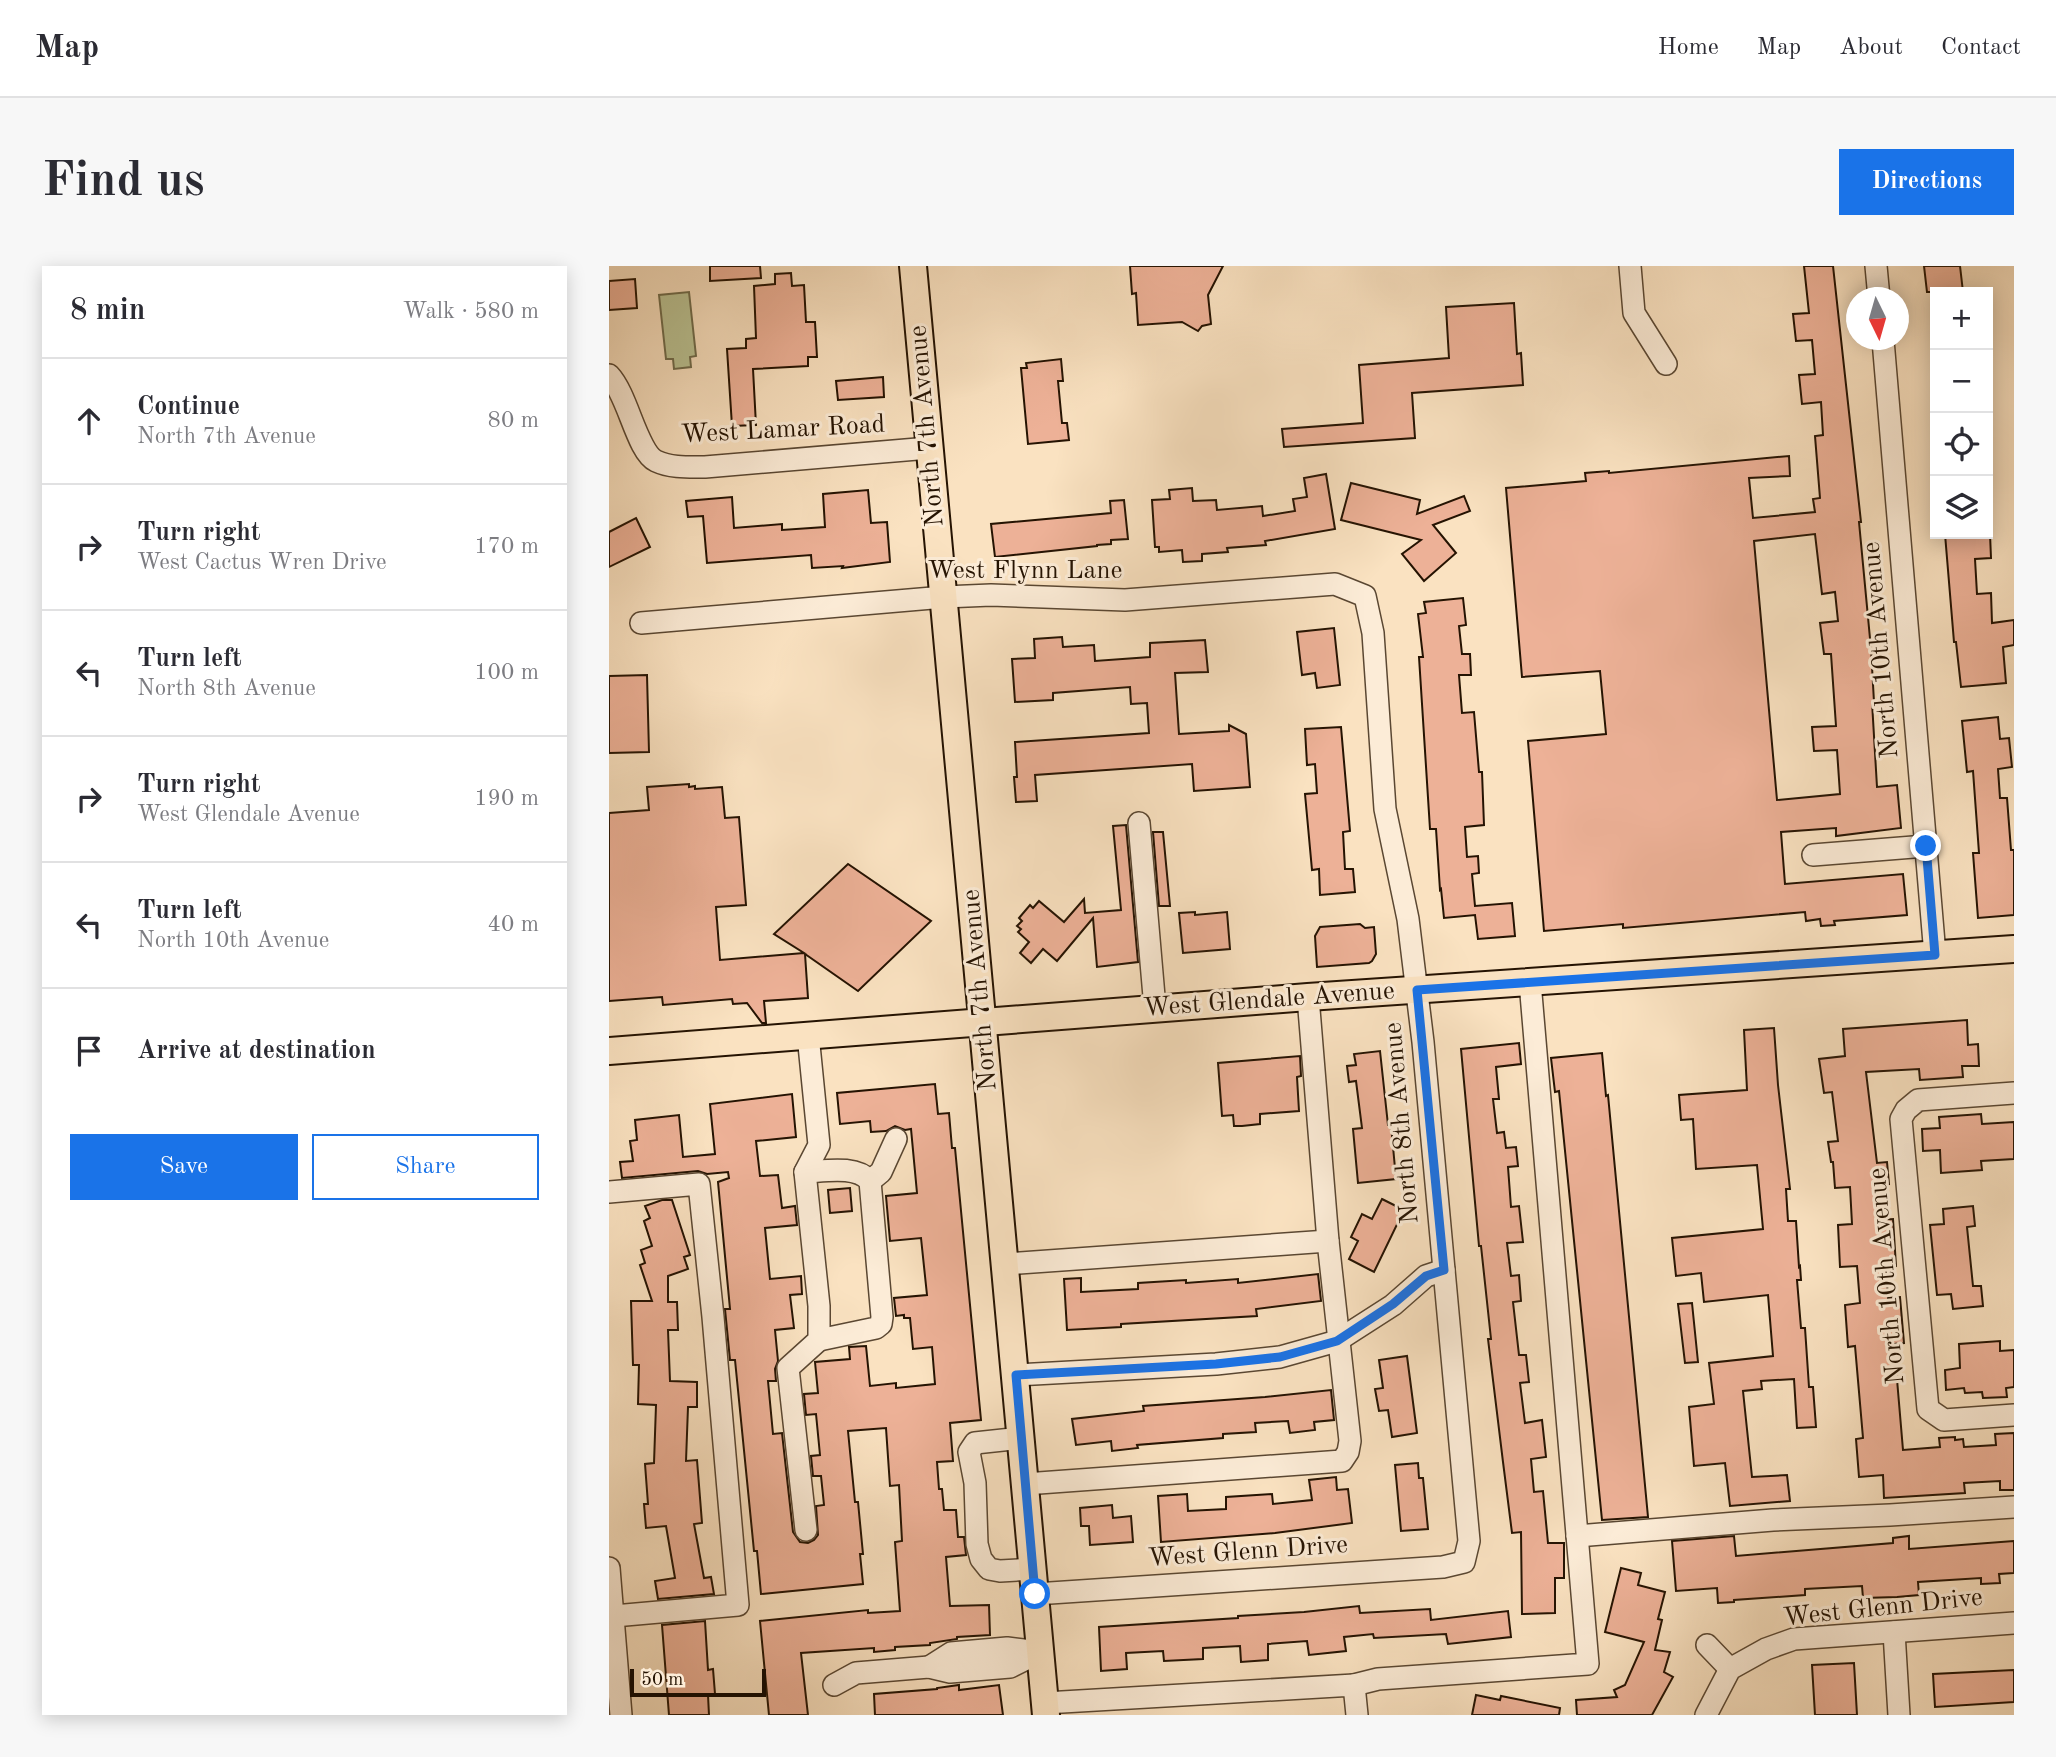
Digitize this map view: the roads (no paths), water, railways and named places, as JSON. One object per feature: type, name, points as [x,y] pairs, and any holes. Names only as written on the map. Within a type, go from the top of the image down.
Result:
[{"type":"main road","name":"North 7th Avenue","points":[[912,266],[1046,1709]]},
{"type":"main road","name":"West Glendale Avenue","points":[[609,1051],[1156,1008],[2014,949]]},
{"type":"street","points":[[1630,266],[1634,313],[1666,364]]},
{"type":"street","points":[[1876,266],[1878,287]]},
{"type":"street","name":"North 10th Avenue","points":[[1884,350],[1935,955]]},
{"type":"street","name":"West Lamar Road","points":[[609,375],[623,394],[647,454],[656,461],[670,465],[705,467],[929,448]]},
{"type":"street","name":"West Flynn Lane","points":[[641,623],[944,597],[1002,595],[1125,600],[1335,584],[1365,596]]},
{"type":"street","name":"North 8th Avenue","points":[[1365,596],[1373,633],[1385,809],[1408,919],[1417,990],[1469,1541],[1464,1562]]},
{"type":"street","points":[[1139,823],[1156,1008]]},
{"type":"street","points":[[1813,855],[1926,846]]},
{"type":"street","points":[[1046,1709],[1354,1685],[1378,1679],[1588,1664],[1530,982]]},
{"type":"street","points":[[1025,1485],[1342,1461],[1348,1452],[1350,1441],[1337,1341],[1308,997]]},
{"type":"street","points":[[808,1035],[819,1145],[806,1172],[819,1306],[819,1340]]},
{"type":"street","name":"North 10th Avenue","points":[[2014,1093],[1918,1100],[1906,1110],[1901,1119],[1928,1409],[1944,1420],[2014,1415]]},
{"type":"street","points":[[870,1181],[881,1172],[896,1139]]},
{"type":"street","points":[[806,1172],[854,1172],[864,1175],[870,1181],[883,1317],[881,1325],[876,1328],[819,1340],[788,1368],[806,1530]]},
{"type":"street","points":[[609,1192],[699,1184],[738,1605],[614,1616]]},
{"type":"street","points":[[1006,1264],[1328,1241]]},
{"type":"street","points":[[1016,1375],[1216,1364],[1280,1357],[1337,1341],[1393,1304],[1426,1276],[1444,1270]]},
{"type":"street","name":"West Glenn Drive","points":[[1021,1438],[984,1441],[971,1447],[969,1452],[977,1509],[977,1544],[981,1559],[989,1569],[1034,1582],[1443,1567],[1464,1562]]},
{"type":"street","points":[[1577,1536],[1773,1520],[1889,1516],[2014,1507]]},
{"type":"street","points":[[609,1568],[621,1715]]},
{"type":"street","name":"West Glenn Drive","points":[[1730,1669],[1766,1649],[1794,1639],[2014,1623]]},
{"type":"street","points":[[1894,1632],[1899,1715]]},
{"type":"street","points":[[1706,1715],[1730,1669],[1707,1645]]},
{"type":"street","points":[[834,1685],[856,1673],[929,1667],[950,1672],[1010,1667],[1040,1652]]},
{"type":"street","points":[[1354,1685],[1357,1715]]}]
